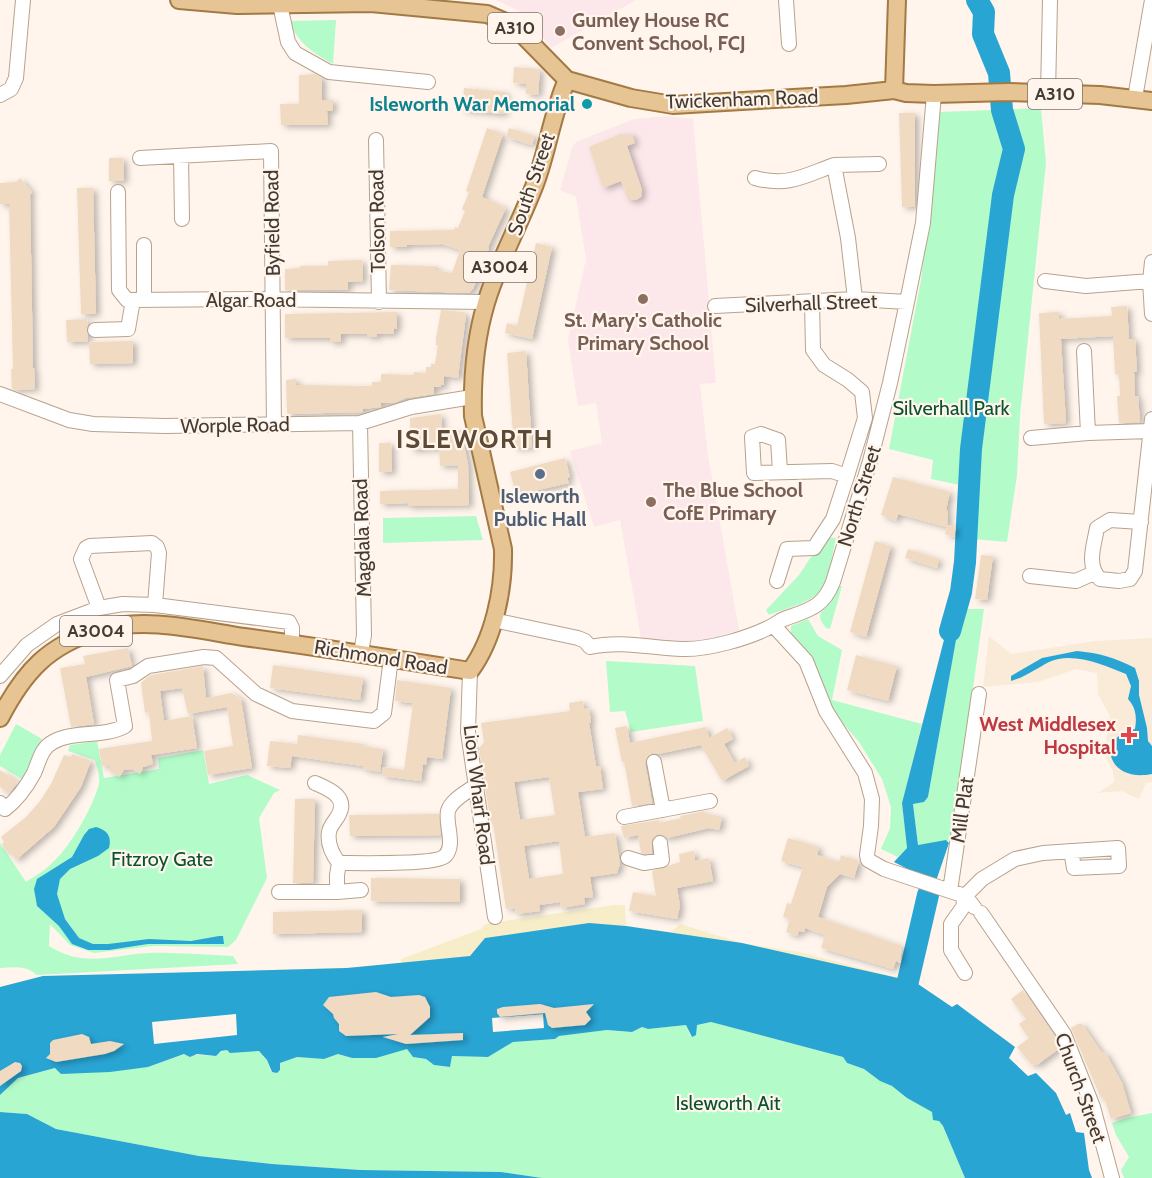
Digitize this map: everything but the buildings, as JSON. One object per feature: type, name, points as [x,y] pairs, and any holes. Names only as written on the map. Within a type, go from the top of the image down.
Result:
[{"type":"main road","name":"Twickenham Road","points":[[179,0],[230,5],[371,3],[487,15],[508,23],[519,31],[567,80],[631,98],[674,105],[894,90],[934,94],[1009,92],[1135,98],[1152,101]]},
{"type":"main road","points":[[894,90],[897,0]]},
{"type":"main road","name":"South Street","points":[[470,671],[478,660],[493,620],[503,575],[503,549],[475,424],[472,397],[476,350],[486,302],[534,186],[560,96],[567,80]]},
{"type":"main road","name":"Richmond Road","points":[[0,718],[15,690],[32,668],[46,657],[73,640],[124,624],[149,624],[292,643],[470,671]]},
{"type":"street","points":[[0,95],[11,89],[16,78],[23,0]]},
{"type":"street","points":[[786,0],[790,44]]},
{"type":"street","points":[[1048,94],[1050,0]]},
{"type":"street","points":[[1135,98],[1152,0]]},
{"type":"street","points":[[279,3],[288,42],[295,53],[329,72],[428,82]]},
{"type":"street","name":"North Street","points":[[493,620],[582,639],[590,647],[612,643],[684,649],[734,640],[774,626],[780,620],[818,605],[824,599],[829,591],[870,460],[892,372],[923,223],[934,94]]},
{"type":"street","name":"Tolson Road","points":[[376,140],[379,302]]},
{"type":"street","name":"Byfield Road","points":[[140,158],[271,151],[274,425]]},
{"type":"street","points":[[181,156],[182,219]]},
{"type":"street","points":[[754,177],[772,182],[789,181],[834,165],[879,164]]},
{"type":"street","points":[[834,165],[848,238],[855,299]]},
{"type":"street","points":[[117,192],[119,290],[127,300],[138,300]]},
{"type":"street","points":[[95,330],[128,329],[138,300],[144,245]]},
{"type":"street","points":[[1152,262],[1150,281],[1152,314]]},
{"type":"street","points":[[1045,281],[1086,286],[1150,281]]},
{"type":"street","name":"Silverhall Street","points":[[716,306],[855,299],[907,302]]},
{"type":"street","name":"Algar Road","points":[[138,300],[486,302]]},
{"type":"street","points":[[777,581],[787,549],[814,548],[832,519],[848,476],[865,418],[862,392],[824,365],[813,350],[812,302]]},
{"type":"street","points":[[1083,351],[1088,433]]},
{"type":"street","name":"Worple Road","points":[[0,394],[69,420],[93,424],[165,426],[360,423],[411,406],[472,397]]},
{"type":"street","name":"Magdala Road","points":[[360,423],[364,635],[361,653]]},
{"type":"street","points":[[1031,438],[1151,425],[1142,522],[1135,571],[1130,579],[1119,581],[1100,579],[1094,573],[1092,562],[1097,528],[1110,520],[1142,522]]},
{"type":"street","points":[[780,472],[832,471],[848,476]]},
{"type":"street","points":[[99,608],[81,559],[86,548],[90,546],[152,543],[157,547],[159,553],[154,605]]},
{"type":"street","points":[[1030,576],[1076,581],[1094,573]]},
{"type":"street","name":"Richmond Road","points":[[0,676],[27,645],[47,631],[72,617],[99,608],[123,604],[154,605],[289,622],[292,628],[292,643]]},
{"type":"street","points":[[774,626],[806,661],[826,711],[865,773],[872,799],[867,858],[871,862],[944,890],[973,905]]},
{"type":"street","points":[[0,803],[5,809],[11,804],[33,774],[42,752],[51,743],[62,738],[116,730],[125,726],[117,680],[134,676],[148,666],[204,657],[216,658],[230,668],[256,694],[292,711],[374,721],[384,713],[391,658]]},
{"type":"street","name":"Lion Wharf Road","points":[[470,671],[468,732],[495,917]]},
{"type":"street","name":"Mill Plat","points":[[944,890],[979,694]]},
{"type":"street","points":[[654,762],[663,810]]},
{"type":"street","points":[[315,783],[336,794],[342,803],[341,811],[329,832],[329,845],[339,863],[337,892]]},
{"type":"street","points":[[339,863],[441,859],[447,855],[449,849],[448,811],[453,803],[476,786]]},
{"type":"street","points":[[624,817],[710,801]]},
{"type":"street","points":[[628,858],[644,863],[662,860],[660,843]]},
{"type":"street","points":[[973,905],[982,879],[1015,859],[1043,853],[1071,851]]},
{"type":"street","points":[[279,892],[361,890]]},
{"type":"street","points":[[965,973],[951,950],[951,924],[963,907],[973,905]]},
{"type":"street","name":"Church Street","points":[[973,905],[1064,1034],[1093,1107],[1112,1178]]},
{"type":"shaded area","name":"Gumley House RC Convent School, FCJ","points":[[496,0],[636,0],[551,48],[525,14]]},
{"type":"shaded area","points":[[668,116],[693,119],[716,383],[700,384],[708,455],[739,630],[687,643],[641,638],[620,520],[594,527],[570,451],[602,443],[596,403],[578,406],[568,339],[586,259],[576,197],[560,190],[572,148],[576,142],[634,119]]},
{"type":"shaded area","name":"West Middlesex Hospital","points":[[989,636],[1011,654],[1095,641],[1152,638],[1152,782],[1146,783],[1139,799],[1121,791],[1098,793],[1114,782],[1113,772],[1104,754],[1110,716],[1098,694],[1097,673],[1076,669],[1038,682],[983,687]]},
{"type":"green space","points":[[336,20],[333,64],[307,47],[288,21]]},
{"type":"green space","name":"Silverhall Park","points":[[1041,108],[1046,163],[1020,416],[1017,475],[1007,542],[973,539],[964,605],[950,599],[960,556],[957,539],[960,485],[931,479],[933,460],[889,449],[921,280],[940,112]]},
{"type":"green space","points":[[476,516],[483,540],[383,543],[383,518]]},
{"type":"green space","points":[[824,537],[836,538],[828,573],[820,591],[804,602],[769,615],[766,610],[799,575]]},
{"type":"green space","points":[[838,586],[842,586],[830,629],[822,623],[820,616],[832,600]]},
{"type":"green space","points":[[961,609],[984,609],[952,840],[918,845],[913,804],[924,802],[928,797]]},
{"type":"green space","points":[[808,619],[818,636],[842,650],[832,700],[922,724],[902,803],[907,848],[898,857],[881,849],[890,828],[891,807],[882,779],[859,742],[839,719],[826,696],[817,668],[808,653],[791,635],[791,626]]},
{"type":"green space","points":[[606,661],[695,666],[703,721],[631,732],[625,711],[610,712]]},
{"type":"green space","points":[[16,724],[42,739],[22,779],[0,766],[0,755]]},
{"type":"green space","name":"Fitzroy Gate","points":[[97,741],[104,778],[159,769],[158,758],[203,750],[209,784],[247,775],[280,790],[274,793],[259,818],[267,878],[236,940],[228,947],[154,946],[94,953],[70,945],[50,924],[49,946],[74,957],[98,958],[149,953],[180,953],[233,956],[238,964],[37,975],[24,968],[0,968],[0,843],[26,882],[59,856],[87,814],[99,783],[95,760],[68,751],[70,745]]},
{"type":"green space","name":"Isleworth Ait","points":[[711,1022],[843,1057],[847,1063],[864,1069],[880,1081],[892,1086],[907,1098],[932,1112],[943,1126],[965,1178],[542,1178],[501,1172],[361,1170],[272,1164],[199,1156],[56,1129],[27,1114],[0,1112],[0,1095],[18,1078],[56,1068],[148,1067],[185,1054],[216,1056],[236,1049],[259,1051],[267,1060],[271,1072],[280,1063],[297,1057],[324,1059],[338,1054],[352,1058],[407,1049],[413,1057],[426,1059],[434,1065],[450,1067],[452,1056],[488,1057],[513,1042],[555,1039],[559,1036],[607,1030],[632,1032],[642,1027],[648,1029],[686,1025],[691,1037],[697,1025]]},
{"type":"green space","points":[[1152,1113],[1152,1178],[1124,1178],[1121,1170],[1129,1157],[1112,1123]]},
{"type":"sand","points":[[625,905],[626,926],[671,932],[680,924],[742,943],[804,953],[898,978],[591,959],[0,987],[43,976],[402,966],[401,959],[481,929],[485,924]]},
{"type":"water","points":[[954,601],[961,603],[959,623],[928,797],[924,802],[913,804],[918,845],[946,840],[949,843],[936,881],[931,881],[894,862],[907,848],[902,803]]},
{"type":"water","points":[[1077,651],[1107,656],[1135,668],[1148,741],[1152,746],[1152,774],[1137,775],[1125,772],[1116,766],[1112,758],[1111,750],[1114,741],[1122,734],[1135,729],[1135,713],[1128,699],[1131,686],[1126,674],[1088,660],[1068,658],[1049,662],[1011,681],[1011,676],[1042,658]]},
{"type":"water","points":[[96,827],[108,834],[109,848],[98,856],[70,869],[60,879],[57,894],[65,919],[79,938],[93,944],[108,944],[149,939],[191,941],[223,936],[224,944],[148,944],[109,950],[88,950],[72,944],[59,926],[37,906],[34,889],[37,879],[72,857],[84,835],[89,829]]},
{"type":"water","points":[[589,923],[626,926],[742,943],[918,984],[952,1007],[957,1004],[1015,1047],[1009,1058],[1028,1076],[1036,1073],[1056,1093],[1066,1115],[1070,1113],[1076,1132],[1084,1133],[1092,1178],[965,1178],[943,1126],[939,1121],[933,1120],[932,1112],[907,1098],[892,1086],[880,1081],[864,1069],[847,1063],[843,1057],[711,1022],[697,1025],[696,1035],[692,1037],[686,1025],[648,1029],[642,1027],[632,1032],[607,1030],[559,1036],[555,1039],[513,1042],[488,1057],[452,1056],[450,1067],[434,1065],[426,1059],[413,1057],[407,1049],[376,1058],[352,1058],[338,1054],[324,1059],[297,1057],[280,1063],[280,1070],[277,1073],[272,1072],[267,1060],[259,1051],[230,1053],[227,1050],[221,1051],[216,1056],[197,1054],[190,1057],[184,1054],[148,1067],[110,1072],[61,1074],[55,1068],[18,1078],[0,1095],[0,987],[43,976],[347,968],[470,956],[485,938]]},
{"type":"water","points":[[0,1112],[27,1114],[56,1129],[199,1156],[361,1170],[501,1172],[542,1178],[0,1178]]},
{"type":"pier","points":[[236,1014],[237,1035],[154,1044],[152,1022]]},
{"type":"pier","points":[[543,1014],[544,1028],[493,1032],[492,1018]]},
{"type":"waterway","points":[[950,631],[961,592],[965,562],[971,449],[1003,195],[1014,149],[1002,110],[999,73],[983,34],[984,12],[977,0]]},
{"type":"waterway","points":[[898,1010],[908,981],[928,895]]},
{"type":"place","name":"Gumley House RC Convent School, FCJ","points":[[560,31]]},
{"type":"place","name":"Isleworth War Memorial","points":[[587,104]]},
{"type":"place","name":"St. Mary's Catholic Primary School","points":[[643,299]]},
{"type":"place","name":"Isleworth Public Hall","points":[[540,474]]},
{"type":"place","name":"The Blue School CofE Primary","points":[[651,502]]},
{"type":"place","name":"West Middlesex Hospital","points":[[1129,735]]},
{"type":"district","name":"ISLEWORTH","points":[[475,439]]}]
